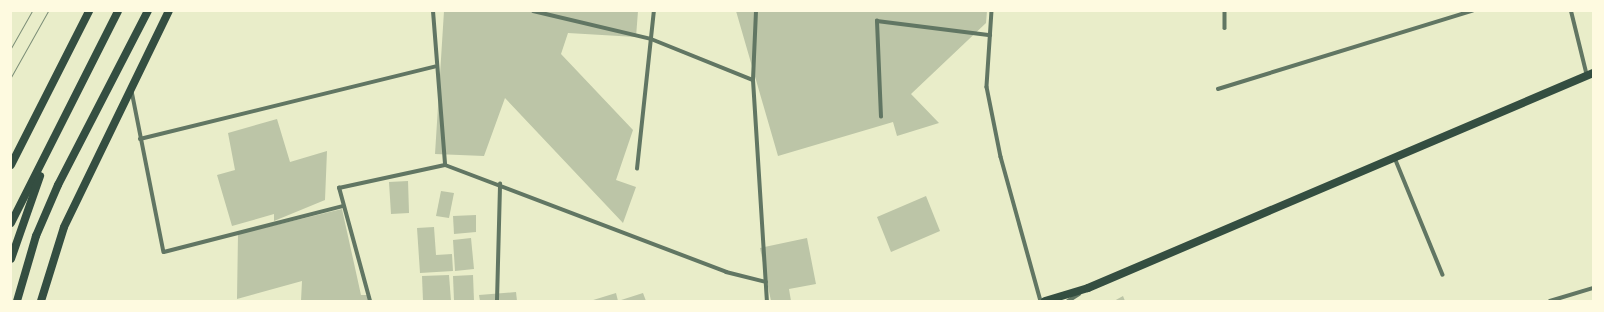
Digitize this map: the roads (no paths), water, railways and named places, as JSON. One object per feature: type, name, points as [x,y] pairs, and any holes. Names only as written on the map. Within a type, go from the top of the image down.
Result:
[{"type":"main road","points":[[11,165],[89,11]]},
{"type":"main road","points":[[11,223],[118,11]]},
{"type":"main road","points":[[17,301],[36,236],[55,193],[148,11]]},
{"type":"main road","points":[[41,301],[64,227],[131,85],[169,11]]},
{"type":"main road","points":[[1046,301],[1088,288],[1394,156],[1590,74]]},
{"type":"main road","points":[[11,259],[56,132]]},
{"type":"street","points":[[432,11],[434,67],[445,165]]},
{"type":"street","points":[[533,11],[651,39],[753,80]]},
{"type":"street","points":[[637,169],[654,11]]},
{"type":"street","points":[[756,11],[753,80],[767,301]]},
{"type":"street","points":[[992,11],[987,87],[1000,157],[1041,301]]},
{"type":"street","points":[[1225,11],[1226,28]]},
{"type":"street","points":[[1218,89],[1472,11]]},
{"type":"street","points":[[1571,11],[1590,74]]},
{"type":"street","points":[[881,117],[877,20],[990,35]]},
{"type":"street","points":[[140,139],[434,67]]},
{"type":"street","points":[[131,85],[140,139],[164,252],[343,206]]},
{"type":"street","points":[[1394,156],[1443,275]]},
{"type":"street","points":[[370,301],[339,188],[445,165],[500,184],[726,272],[766,282]]},
{"type":"street","points":[[497,301],[500,184]]},
{"type":"street","points":[[1068,301],[1088,288]]},
{"type":"street","points":[[1550,301],[1593,288]]},
{"type":"tram line","points":[[11,48],[32,11]]},
{"type":"tram line","points":[[11,77],[48,11]]}]
